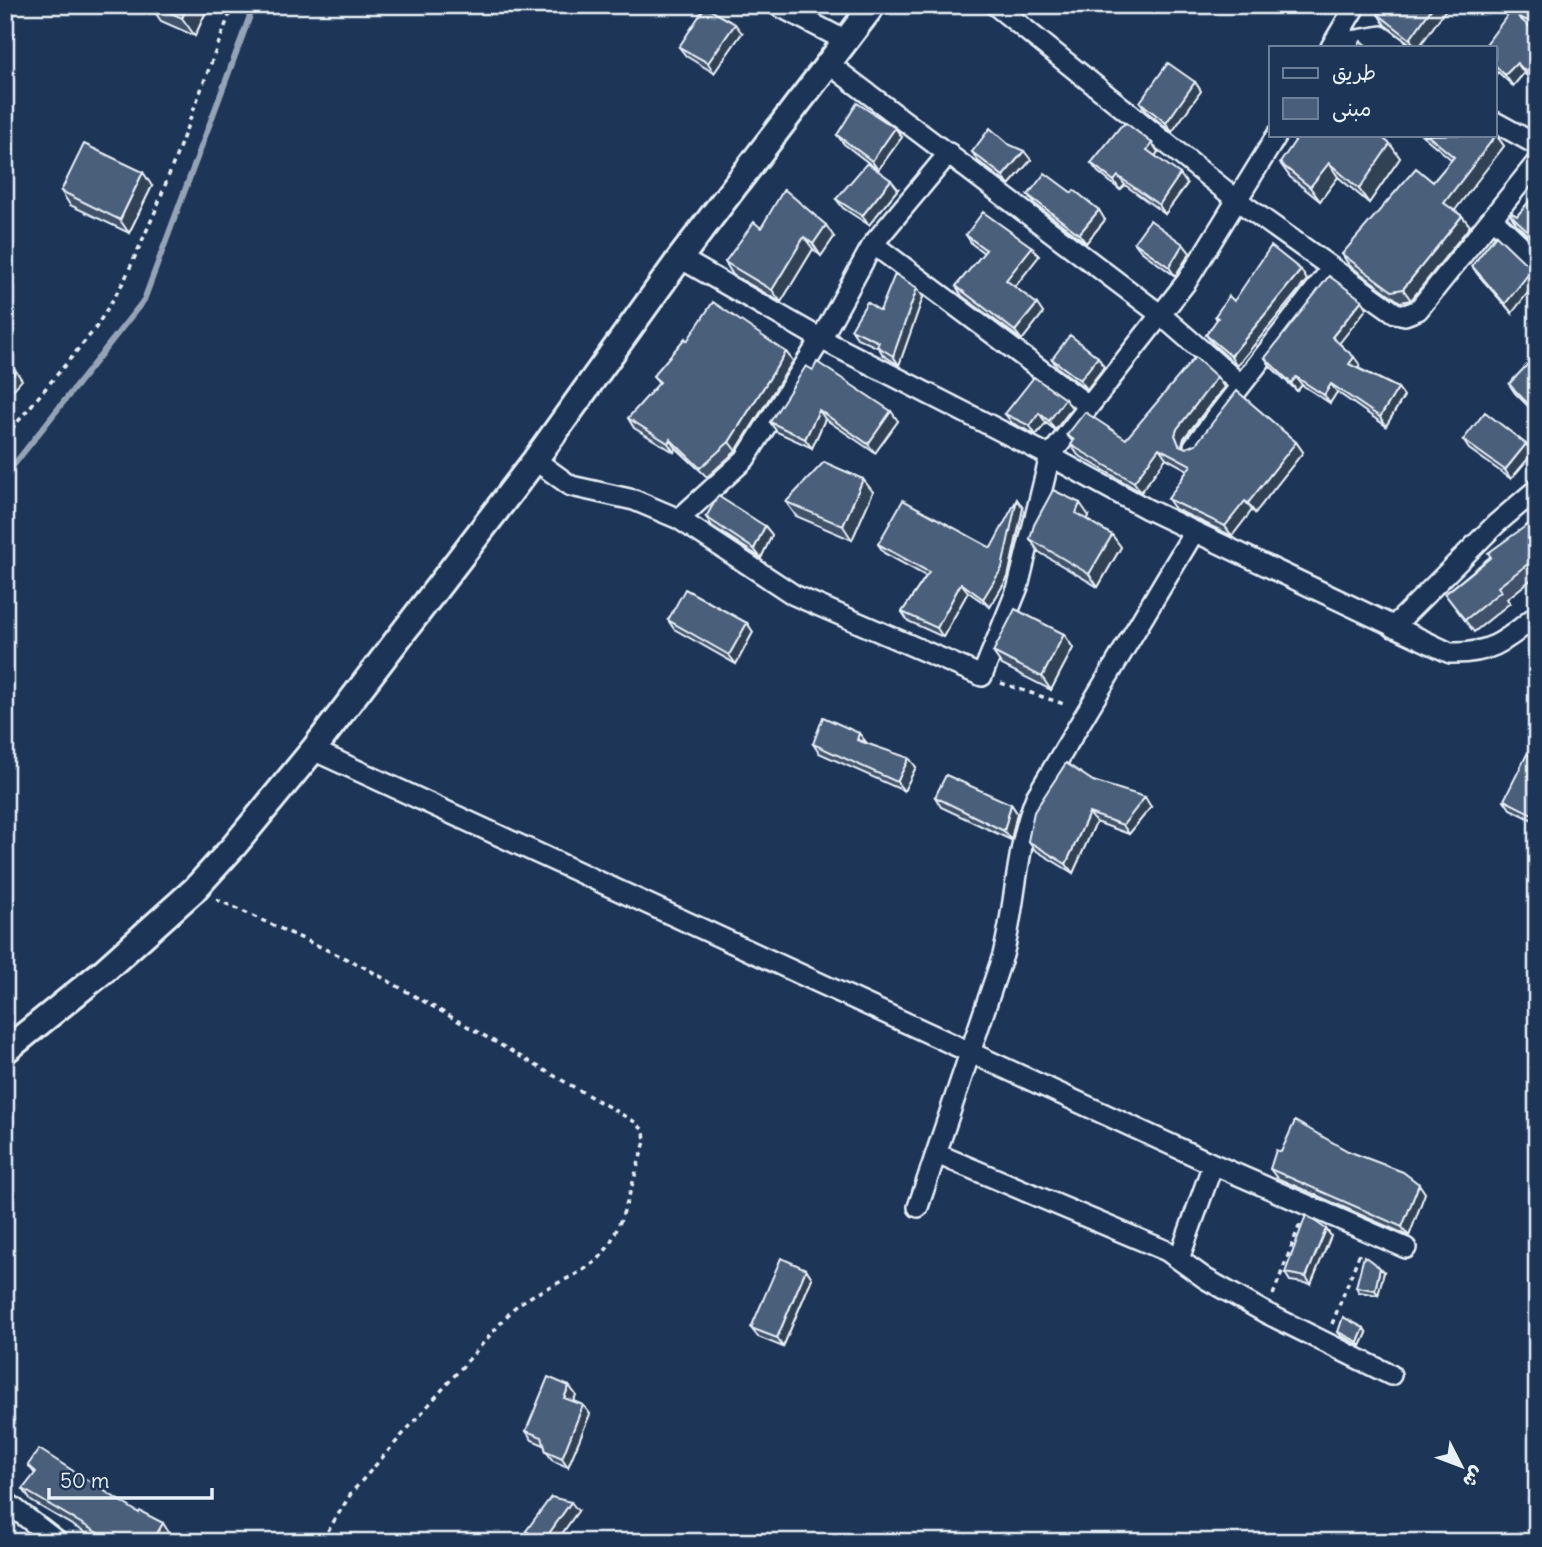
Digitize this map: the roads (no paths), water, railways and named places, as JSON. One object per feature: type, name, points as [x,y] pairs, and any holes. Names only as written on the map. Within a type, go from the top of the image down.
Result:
[{"type":"street","points":[[776,5],[846,41]]},
{"type":"street","points":[[5,1051],[106,971],[194,890],[313,750],[535,460],[680,258],[873,5]]},
{"type":"street","points":[[995,5],[1237,200],[1395,313],[1405,315],[1418,310],[1537,162]]},
{"type":"street","points":[[1332,46],[1356,5]]},
{"type":"street","points":[[1332,46],[1381,36],[1395,46]]},
{"type":"street","points":[[829,64],[1161,315],[1241,385]]},
{"type":"street","points":[[1496,122],[1537,145]]},
{"type":"street","points":[[535,460],[571,486],[634,500],[679,519],[794,595],[982,676],[1018,586],[1050,456],[1187,281],[1276,136]]},
{"type":"street","points":[[679,519],[745,459],[821,339],[873,244],[948,153]]},
{"type":"street","points":[[1493,219],[1537,261]]},
{"type":"street","points":[[873,244],[1089,407]]},
{"type":"street","points":[[680,258],[821,339],[1194,532],[1450,653],[1475,654],[1500,645],[1537,615]]},
{"type":"street","points":[[1194,446],[1332,268]]},
{"type":"street","points":[[1393,627],[1496,524],[1537,489]]},
{"type":"street","points":[[918,1207],[971,1053],[1012,919],[1025,825],[1036,797],[1194,532]]},
{"type":"street","points":[[313,750],[1213,1164],[1406,1248]]},
{"type":"street","points":[[937,1154],[1179,1259],[1206,1279],[1266,1313],[1391,1375]]},
{"type":"street","points":[[1179,1259],[1213,1164]]},
{"type":"street","points":[[5,1501],[58,1542]]},
{"type":"waterway","points":[[5,476],[144,300],[254,5]]}]
